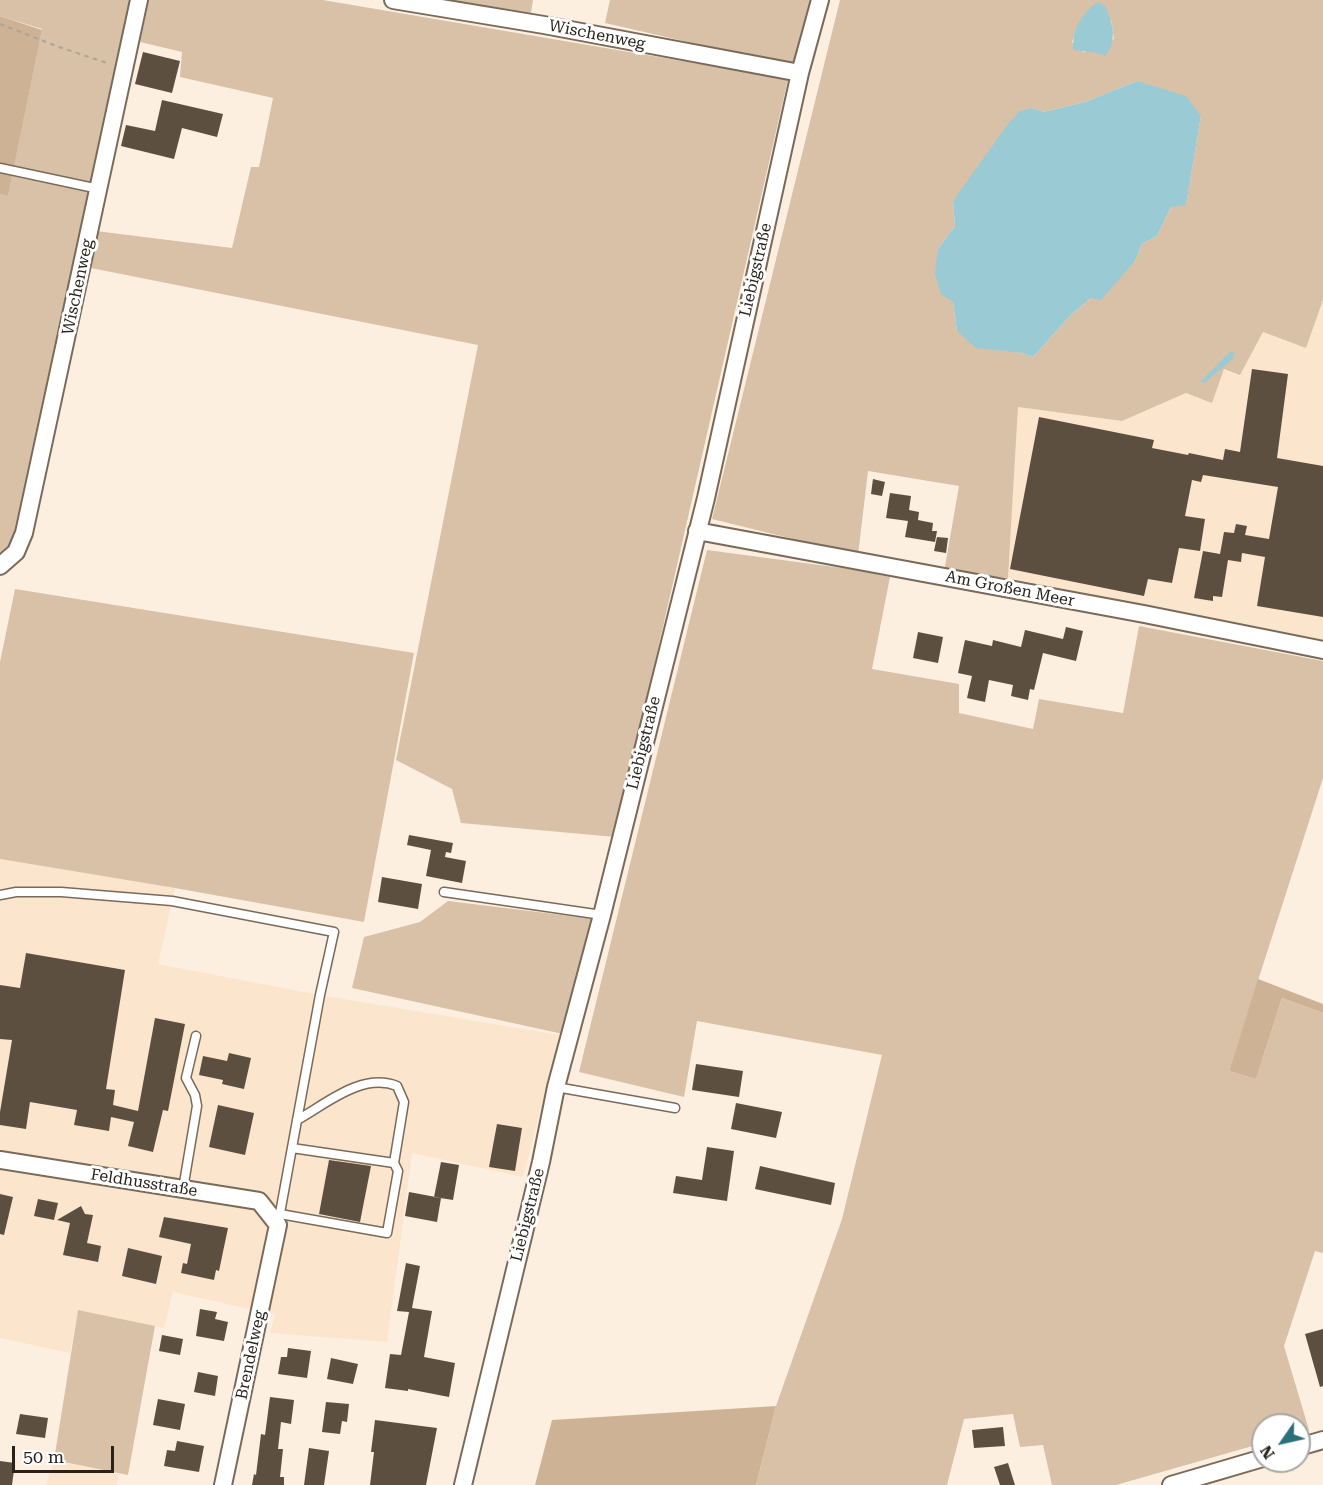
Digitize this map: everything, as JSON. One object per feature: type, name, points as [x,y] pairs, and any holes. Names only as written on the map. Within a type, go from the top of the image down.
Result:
[{"type":"street","name":"Wischenweg","points":[[0,566],[16,552],[24,533],[139,0]]},
{"type":"street","name":"Wischenweg","points":[[393,0],[544,25],[800,73]]},
{"type":"street","name":"Liebigstraße","points":[[463,1485],[541,1162],[556,1087],[602,915],[697,531],[800,73],[820,0]]},
{"type":"street","name":"Am Großen Meer","points":[[697,531],[1144,614],[1323,650]]},
{"type":"street","name":"Feldhusstraße","points":[[0,1160],[259,1201],[279,1219]]},
{"type":"street","name":"Brendelweg","points":[[223,1485],[279,1219]]},
{"type":"street","points":[[1171,1485],[1251,1462]]},
{"type":"lane","points":[[0,168],[99,189]]},
{"type":"lane","points":[[0,895],[16,892],[62,892],[172,901],[334,932],[297,1120],[279,1219],[387,1233],[398,1172],[394,1163],[404,1102],[397,1086],[386,1081],[347,1090],[297,1120]]},
{"type":"lane","points":[[444,892],[602,915]]},
{"type":"lane","points":[[183,1189],[197,1106],[195,1095],[186,1078],[196,1035]]},
{"type":"lane","points":[[556,1087],[675,1108]]},
{"type":"lane","points":[[292,1148],[394,1163]]},
{"type":"path","points":[[0,24],[125,69]]},
{"type":"shaded area","points":[[0,0],[132,0],[15,544],[0,555],[0,194],[8,195],[42,29],[0,16]]},
{"type":"shaded area","points":[[149,0],[323,0],[788,79],[615,837],[461,823],[452,789],[396,760],[478,345],[91,268],[96,231],[232,248],[251,167],[259,167],[273,98],[180,77],[182,52],[140,42]]},
{"type":"shaded area","points":[[443,0],[533,0],[531,13]]},
{"type":"shaded area","points":[[610,0],[814,0],[797,67],[605,23]]},
{"type":"shaded area","points":[[840,0],[1323,0],[1323,300],[1306,348],[1263,332],[1240,375],[1224,369],[1212,403],[1186,393],[1122,421],[1018,407],[1008,578],[944,572],[959,486],[868,471],[858,555],[712,519]],"holes":[[[1111,20],[1114,39],[1093,50],[1083,52],[1072,42],[1079,24]],[[1137,81],[1201,116],[1186,204],[1171,207],[1157,236],[1142,244],[1135,261],[1071,315],[1033,357],[1005,350],[957,331],[953,302],[938,249],[955,226],[953,201],[1032,108],[1043,112],[1085,102]]]},
{"type":"shaded area","points":[[0,16],[42,30],[8,196],[0,194]]},
{"type":"shaded area","points":[[1323,300],[1323,640],[1008,578],[1018,407],[1121,421],[1187,393],[1224,369],[1240,374],[1263,332],[1306,348]]},
{"type":"shaded area","points":[[707,550],[857,570],[890,577],[872,669],[959,684],[959,713],[1033,729],[1039,699],[1123,713],[1139,626],[1323,661],[1323,778],[1229,1071],[1256,1079],[1282,998],[1323,1013],[1323,1253],[1315,1251],[1284,1346],[1304,1413],[1251,1413],[1251,1446],[1116,1485],[1052,1485],[1043,1445],[1020,1447],[1013,1414],[964,1419],[947,1485],[756,1485],[776,1406],[842,1219],[882,1055],[697,1021],[684,1097],[579,1072]]},
{"type":"shaded area","points":[[15,589],[414,653],[364,922],[0,859],[0,662]]},
{"type":"shaded area","points":[[0,859],[175,888],[158,964],[320,995],[560,1035],[523,1177],[412,1153],[387,1342],[270,1333],[275,1315],[173,1292],[164,1328],[78,1310],[70,1353],[0,1338]]},
{"type":"shaded area","points":[[448,901],[595,919],[563,1034],[352,988],[364,937],[420,922]]},
{"type":"shaded area","points":[[1258,979],[1323,1004],[1323,1013],[1282,998],[1256,1079],[1229,1071]]},
{"type":"shaded area","points":[[78,1310],[155,1326],[128,1475],[54,1460]]},
{"type":"shaded area","points":[[776,1406],[756,1485],[535,1485],[552,1420]]},
{"type":"shaded area","points":[[54,1460],[119,1474],[117,1485],[46,1485]]},
{"type":"water","points":[[1098,2],[1105,6],[1113,32],[1112,44],[1105,56],[1074,50],[1073,43],[1079,23],[1087,11]]},
{"type":"water","points":[[1137,81],[1186,96],[1201,116],[1186,205],[1171,207],[1157,236],[1142,244],[1135,261],[1101,300],[1091,298],[1071,315],[1033,357],[1022,353],[976,348],[957,331],[953,302],[941,294],[935,274],[938,249],[955,226],[953,201],[1008,124],[1020,111],[1032,108],[1043,112],[1085,102]]},
{"type":"water","points":[[1231,351],[1234,352],[1233,359],[1204,383],[1200,382]]},
{"type":"building","points":[[143,52],[180,61],[172,93],[135,84]]},
{"type":"building","points":[[162,100],[223,114],[217,137],[182,128],[174,159],[121,146],[126,125],[155,131]]},
{"type":"building","points":[[1252,369],[1288,374],[1277,458],[1323,466],[1323,617],[1257,606],[1265,557],[1242,553],[1241,562],[1228,560],[1222,597],[1213,596],[1213,601],[1194,598],[1203,551],[1220,554],[1224,532],[1234,533],[1236,524],[1247,526],[1245,535],[1269,539],[1278,487],[1203,475],[1201,482],[1192,480],[1185,516],[1205,519],[1200,551],[1179,548],[1172,583],[1148,579],[1144,596],[1010,569],[1039,417],[1154,440],[1152,448],[1223,460],[1225,449],[1240,452]]},
{"type":"building","points":[[873,479],[885,482],[882,496],[871,494]]},
{"type":"building","points":[[890,493],[911,496],[909,510],[919,512],[918,520],[933,523],[932,531],[937,531],[935,542],[905,537],[908,521],[886,518]]},
{"type":"building","points":[[937,537],[948,538],[946,553],[934,551]]},
{"type":"building","points":[[1066,627],[1083,631],[1076,661],[1043,653],[1034,690],[1030,689],[1028,700],[1011,696],[1013,685],[989,680],[985,702],[967,698],[972,676],[958,673],[965,640],[992,646],[993,640],[1021,647],[1025,630],[1063,639]]},
{"type":"building","points":[[918,632],[943,637],[938,663],[913,658]]},
{"type":"building","points":[[409,835],[453,843],[451,853],[446,852],[445,857],[466,861],[462,883],[426,876],[431,850],[407,845]]},
{"type":"building","points":[[382,877],[422,884],[418,909],[378,902]]},
{"type":"building","points":[[26,953],[125,970],[106,1089],[115,1090],[113,1105],[138,1111],[155,1018],[185,1024],[168,1111],[163,1110],[153,1152],[128,1146],[134,1122],[111,1117],[109,1131],[74,1125],[77,1110],[30,1102],[26,1129],[0,1125],[0,1112],[12,1040],[0,1039],[0,985],[20,988]]},
{"type":"building","points":[[229,1053],[251,1058],[244,1089],[222,1084],[223,1080],[199,1075],[203,1056],[227,1061]]},
{"type":"building","points":[[696,1064],[743,1071],[739,1097],[692,1090]]},
{"type":"building","points":[[736,1103],[782,1112],[776,1138],[731,1129]]},
{"type":"building","points":[[218,1105],[254,1113],[245,1155],[209,1147]]},
{"type":"building","points":[[497,1124],[522,1128],[515,1171],[489,1167]]},
{"type":"building","points":[[707,1147],[734,1151],[727,1201],[673,1193],[676,1176],[702,1180]]},
{"type":"building","points":[[329,1160],[371,1166],[360,1222],[319,1214]]},
{"type":"building","points":[[441,1162],[459,1165],[453,1200],[434,1197]]},
{"type":"building","points":[[760,1166],[835,1183],[831,1205],[755,1189]]},
{"type":"building","points":[[409,1192],[441,1198],[437,1222],[405,1216]]},
{"type":"building","points":[[0,1194],[13,1197],[4,1235],[0,1234]]},
{"type":"building","points":[[38,1199],[58,1203],[54,1220],[34,1216]]},
{"type":"building","points":[[81,1206],[85,1214],[93,1215],[87,1243],[101,1246],[98,1262],[63,1255],[70,1223],[57,1220]]},
{"type":"building","points":[[164,1217],[228,1228],[219,1271],[216,1270],[214,1280],[181,1273],[183,1263],[187,1264],[191,1244],[159,1237]]},
{"type":"building","points":[[128,1248],[162,1256],[156,1284],[122,1276]]},
{"type":"building","points":[[406,1263],[420,1266],[412,1308],[432,1311],[424,1357],[455,1363],[449,1397],[408,1389],[408,1391],[385,1388],[390,1354],[401,1355],[409,1312],[397,1311]]},
{"type":"building","points":[[200,1309],[217,1312],[215,1319],[228,1322],[224,1341],[196,1336]]},
{"type":"building","points":[[1323,1329],[1323,1386],[1320,1387],[1305,1334]]},
{"type":"building","points":[[162,1335],[183,1339],[180,1355],[159,1351]]},
{"type":"building","points":[[288,1348],[311,1351],[307,1378],[278,1374],[281,1357],[287,1357]]},
{"type":"building","points":[[331,1358],[358,1364],[353,1384],[327,1379]]},
{"type":"building","points":[[198,1372],[218,1376],[215,1396],[194,1392]]},
{"type":"building","points":[[270,1397],[294,1400],[291,1424],[281,1422],[278,1449],[283,1449],[280,1477],[284,1477],[284,1485],[252,1485],[254,1474],[256,1475],[261,1434],[265,1435]]},
{"type":"building","points":[[158,1399],[185,1404],[180,1430],[153,1425]]},
{"type":"building","points":[[326,1402],[349,1404],[347,1422],[342,1421],[340,1434],[322,1432]]},
{"type":"building","points":[[20,1414],[48,1418],[45,1438],[16,1434]]},
{"type":"building","points":[[375,1420],[437,1428],[426,1485],[370,1485]]},
{"type":"building","points":[[1003,1427],[1005,1446],[974,1448],[972,1430]]},
{"type":"building","points":[[177,1441],[204,1446],[199,1472],[164,1466],[167,1450],[175,1451]]},
{"type":"building","points":[[309,1448],[329,1451],[324,1485],[304,1485]]},
{"type":"building","points":[[0,1461],[15,1463],[12,1485],[0,1485]]},
{"type":"building","points":[[1008,1463],[1015,1485],[1000,1485],[994,1467]]}]
